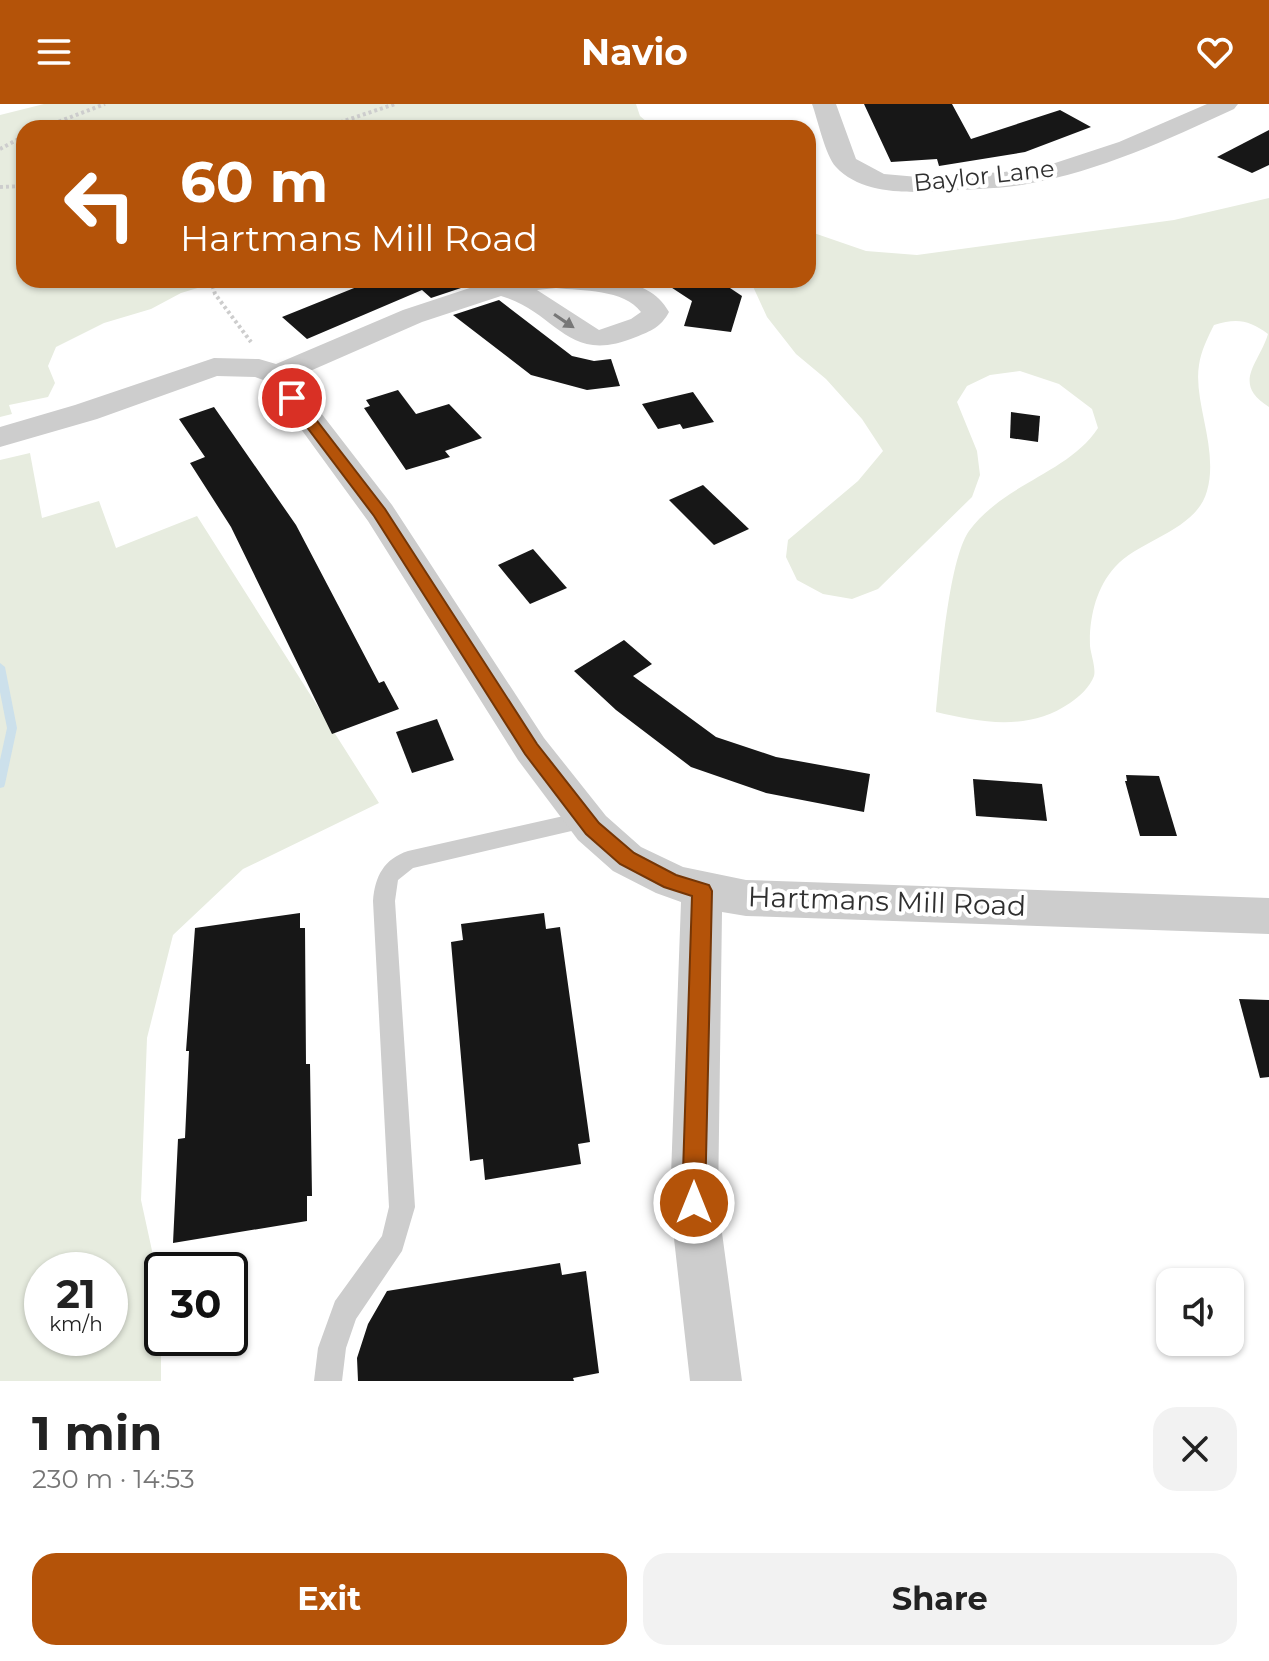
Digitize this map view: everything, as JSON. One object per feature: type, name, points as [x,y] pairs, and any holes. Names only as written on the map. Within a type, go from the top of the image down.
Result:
[{"type":"street","name":"Baylor Lane","points":[[824,104],[845,162],[852,169],[864,175],[909,185],[1024,177],[1082,163],[1226,104]]},
{"type":"street","points":[[0,437],[86,412],[243,354],[259,368],[276,375],[470,294],[492,288]]},
{"type":"street","points":[[500,288],[524,294],[584,334],[596,338],[607,339],[651,320],[655,312],[654,303],[648,298],[634,292],[608,288]]},
{"type":"street","name":"Hartmans Mill Road","points":[[276,375],[380,513],[531,749],[586,820],[627,859],[671,881],[702,891],[746,898],[1269,916]]},
{"type":"street","points":[[702,891],[694,1203],[716,1381]]},
{"type":"lane","points":[[328,1381],[332,1348],[345,1311],[393,1242],[402,1207],[384,901],[386,879],[393,867],[408,860],[586,820]]},
{"type":"path","points":[[63,120],[105,104]]},
{"type":"path","points":[[347,120],[395,104]]},
{"type":"path","points":[[213,288],[243,354]]},
{"type":"shaded area","points":[[44,104],[636,104],[645,120],[16,120],[16,288],[198,288],[151,309],[104,323],[56,347],[48,366],[55,383],[48,397],[9,405],[12,414],[0,417],[0,115]]},
{"type":"shaded area","points":[[1269,198],[1269,407],[1252,390],[1250,381],[1268,334],[1242,322],[1214,325],[1201,355],[1198,379],[1210,459],[1207,491],[1192,516],[1126,557],[1108,575],[1095,604],[1091,625],[1094,676],[1090,684],[1077,698],[1054,712],[1022,721],[988,721],[936,712],[950,591],[969,531],[999,502],[1080,449],[1098,428],[1092,409],[1059,384],[1020,371],[990,375],[967,386],[957,402],[977,451],[980,475],[972,497],[878,589],[852,599],[823,594],[797,580],[786,557],[788,540],[858,481],[883,451],[862,419],[826,379],[796,354],[767,317],[754,288],[816,288],[816,234],[866,251],[917,255],[1174,220]]},
{"type":"shaded area","points":[[30,453],[42,518],[99,501],[116,548],[197,516],[379,803],[243,869],[173,935],[147,1038],[141,1200],[152,1252],[144,1252],[144,1356],[161,1356],[161,1381],[0,1381],[0,460]]},
{"type":"building","points":[[864,104],[952,104],[971,139],[1060,110],[1091,127],[1025,152],[939,166],[937,159],[891,162]]},
{"type":"building","points":[[1269,130],[1269,165],[1252,173],[1217,157]]},
{"type":"building","points":[[354,288],[461,288],[431,298],[422,290],[307,339],[282,317]]},
{"type":"building","points":[[672,288],[730,288],[742,296],[731,332],[684,326],[692,301]]},
{"type":"building","points":[[499,300],[572,356],[594,361],[611,359],[620,386],[587,390],[531,375],[453,315]]},
{"type":"building","points":[[398,390],[416,414],[449,404],[482,438],[445,451],[450,457],[406,470],[364,408],[370,406],[366,400]]},
{"type":"building","points":[[693,392],[714,422],[683,429],[680,424],[658,429],[642,404]]},
{"type":"building","points":[[214,407],[296,525],[379,683],[384,681],[399,709],[332,734],[231,527],[190,463],[205,457],[179,419]]},
{"type":"building","points":[[1011,412],[1040,416],[1038,442],[1010,438]]},
{"type":"building","points":[[703,485],[749,529],[714,545],[669,500]]},
{"type":"building","points":[[533,549],[567,588],[530,604],[498,565]]},
{"type":"building","points":[[624,640],[652,664],[633,676],[716,737],[776,757],[870,774],[864,812],[766,793],[691,767],[616,710],[574,671]]},
{"type":"building","points":[[437,719],[454,760],[412,773],[396,732]]},
{"type":"building","points":[[1126,775],[1159,776],[1177,836],[1140,836]]},
{"type":"building","points":[[973,779],[1042,784],[1047,821],[976,816]]},
{"type":"building","points":[[300,913],[300,928],[305,928],[306,1064],[310,1064],[312,1196],[307,1196],[307,1221],[173,1243],[178,1139],[185,1138],[189,1051],[186,1051],[195,928]]},
{"type":"building","points":[[544,913],[546,929],[560,927],[590,1142],[578,1144],[581,1164],[485,1180],[483,1159],[470,1161],[451,942],[463,940],[461,924]]},
{"type":"building","points":[[1239,999],[1269,1000],[1269,1077],[1260,1078]]},
{"type":"building","points":[[560,1263],[562,1275],[586,1271],[599,1373],[573,1378],[574,1381],[358,1381],[357,1358],[368,1324],[387,1291]]},
{"type":"waterway","points":[[0,667],[12,728],[0,784]]},
{"type":"route","points":[[292,398],[380,513],[531,749],[592,828],[627,859],[671,881],[702,891],[694,1109],[694,1203]]}]
